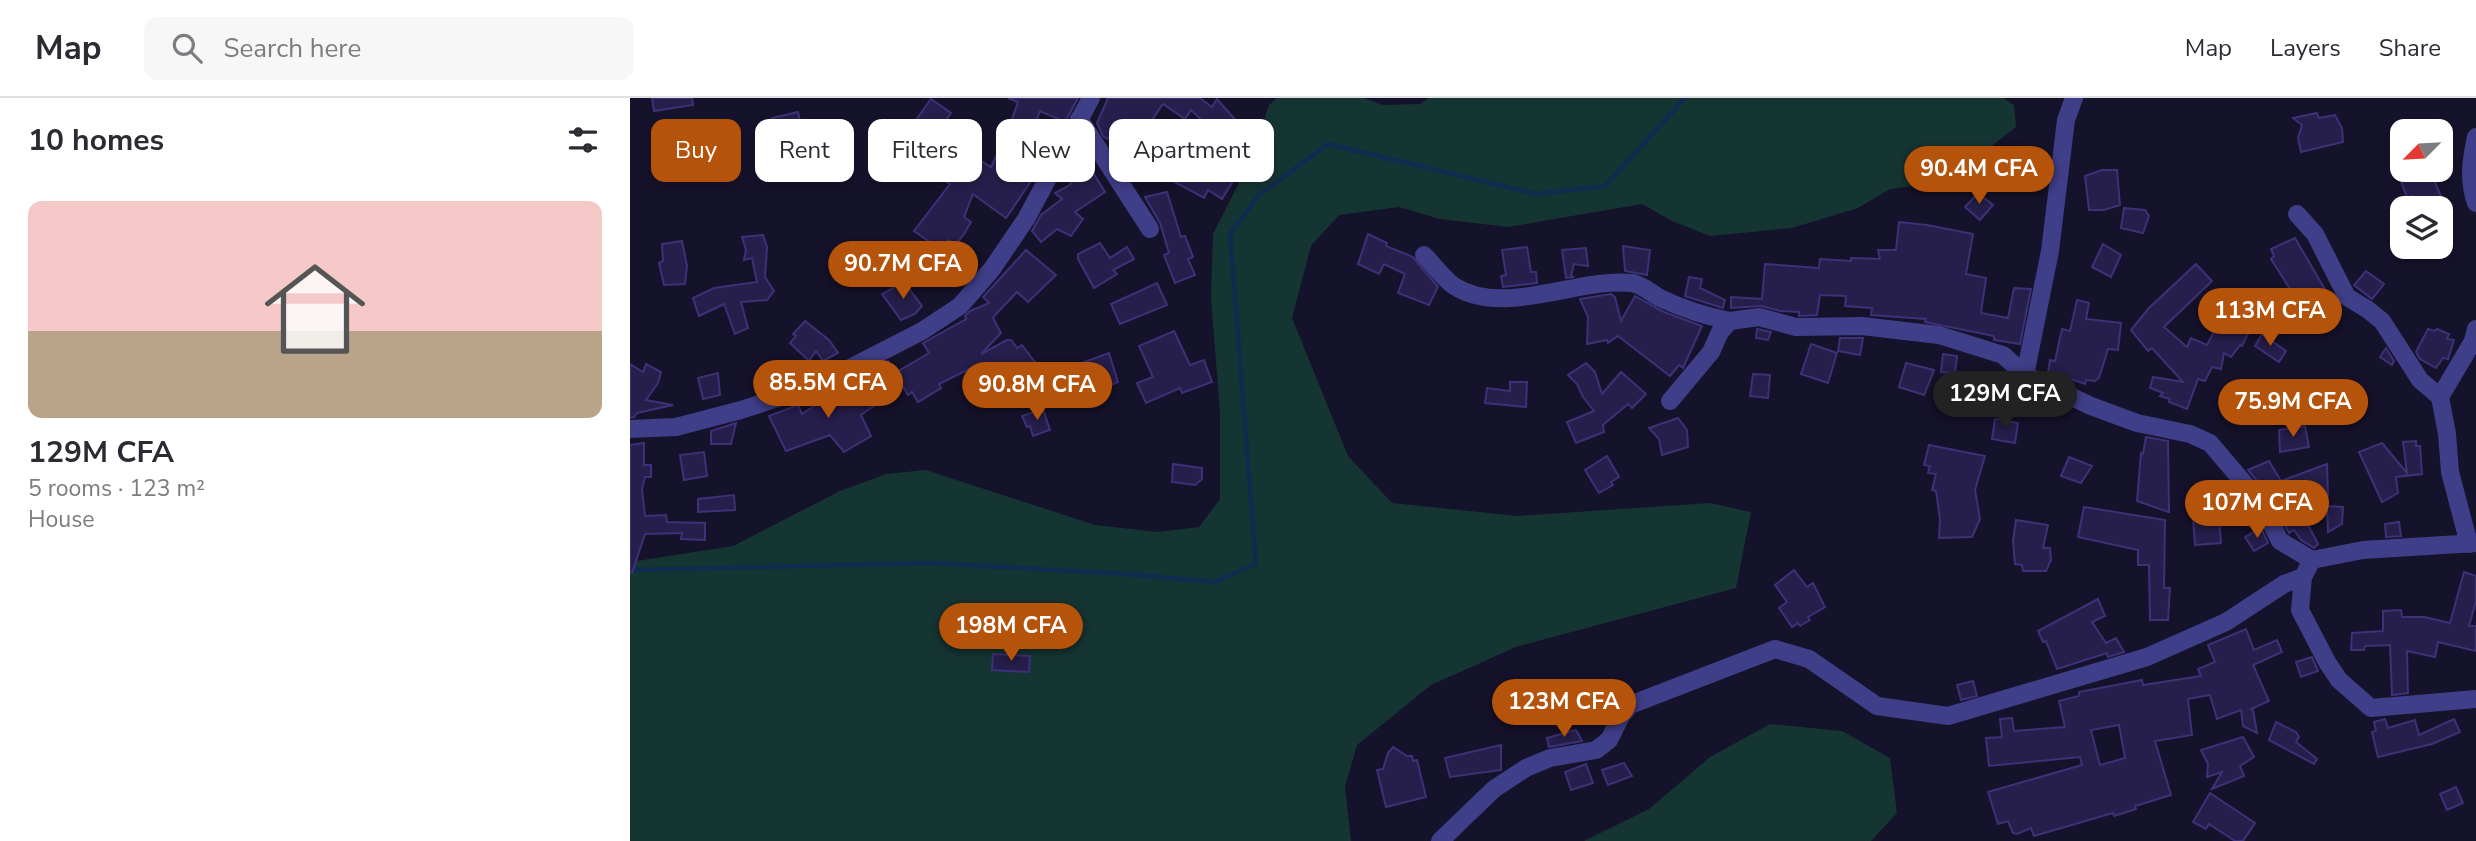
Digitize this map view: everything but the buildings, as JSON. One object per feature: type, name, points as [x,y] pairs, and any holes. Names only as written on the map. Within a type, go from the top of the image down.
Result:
[{"type":"street","points":[[1079,119],[1091,98]]},
{"type":"street","points":[[2025,375],[2050,251],[2066,120],[2074,98]]},
{"type":"street","points":[[2476,137],[2469,168],[2476,203]]},
{"type":"street","points":[[1095,144],[1150,229]]},
{"type":"street","points":[[630,429],[676,427],[741,410],[817,385],[922,331],[960,306],[992,269],[1026,219],[1046,182]]},
{"type":"street","points":[[1424,255],[1453,285],[1480,297],[1537,295],[1606,283],[1634,283],[1658,297],[1700,315],[1731,321],[1759,317],[1796,327],[1862,326],[1939,335],[2003,355],[2025,375],[2091,406],[2137,423],[2190,434],[2210,443],[2261,503],[2280,541],[2312,559],[2363,550],[2472,544],[2450,472],[2440,397],[2420,380],[2382,321],[2347,298],[2315,234],[2297,214]]},
{"type":"street","points":[[1670,401],[1711,352],[1720,332],[1731,321]]},
{"type":"street","points":[[2440,397],[2473,341],[2476,330]]},
{"type":"street","points":[[2312,559],[2303,577],[2300,610],[2339,680],[2371,708],[2476,699]]},
{"type":"street","points":[[1440,841],[1494,789],[1526,768],[1550,758],[1596,750],[1609,740],[1630,705],[1775,649],[1809,659],[1877,706],[1948,716],[2147,657],[2226,622],[2284,584],[2303,577]]},
{"type":"green space","points":[[1277,98],[1364,98],[1383,105],[1420,104],[1429,98],[2003,98],[2014,105],[2016,127],[1946,182],[1890,189],[1858,208],[1792,228],[1710,236],[1672,221],[1642,204],[1508,227],[1440,219],[1399,207],[1339,215],[1311,246],[1292,318],[1348,456],[1392,503],[1518,516],[1710,503],[1751,512],[1736,588],[1516,647],[1431,685],[1357,745],[1345,787],[1351,841],[630,841],[630,562],[733,546],[840,491],[886,474],[926,470],[1095,525],[1158,532],[1199,527],[1220,499],[1220,412],[1211,298],[1213,234],[1239,182],[1274,182],[1274,119],[1264,119],[1269,105]]},
{"type":"green space","points":[[1770,724],[1842,731],[1890,758],[1897,813],[1871,841],[1584,841],[1649,809],[1710,757]]},
{"type":"waterway","points":[[630,570],[932,563],[1215,582],[1256,564],[1230,234],[1258,196],[1328,144],[1536,194],[1605,186],[1685,98]]}]
